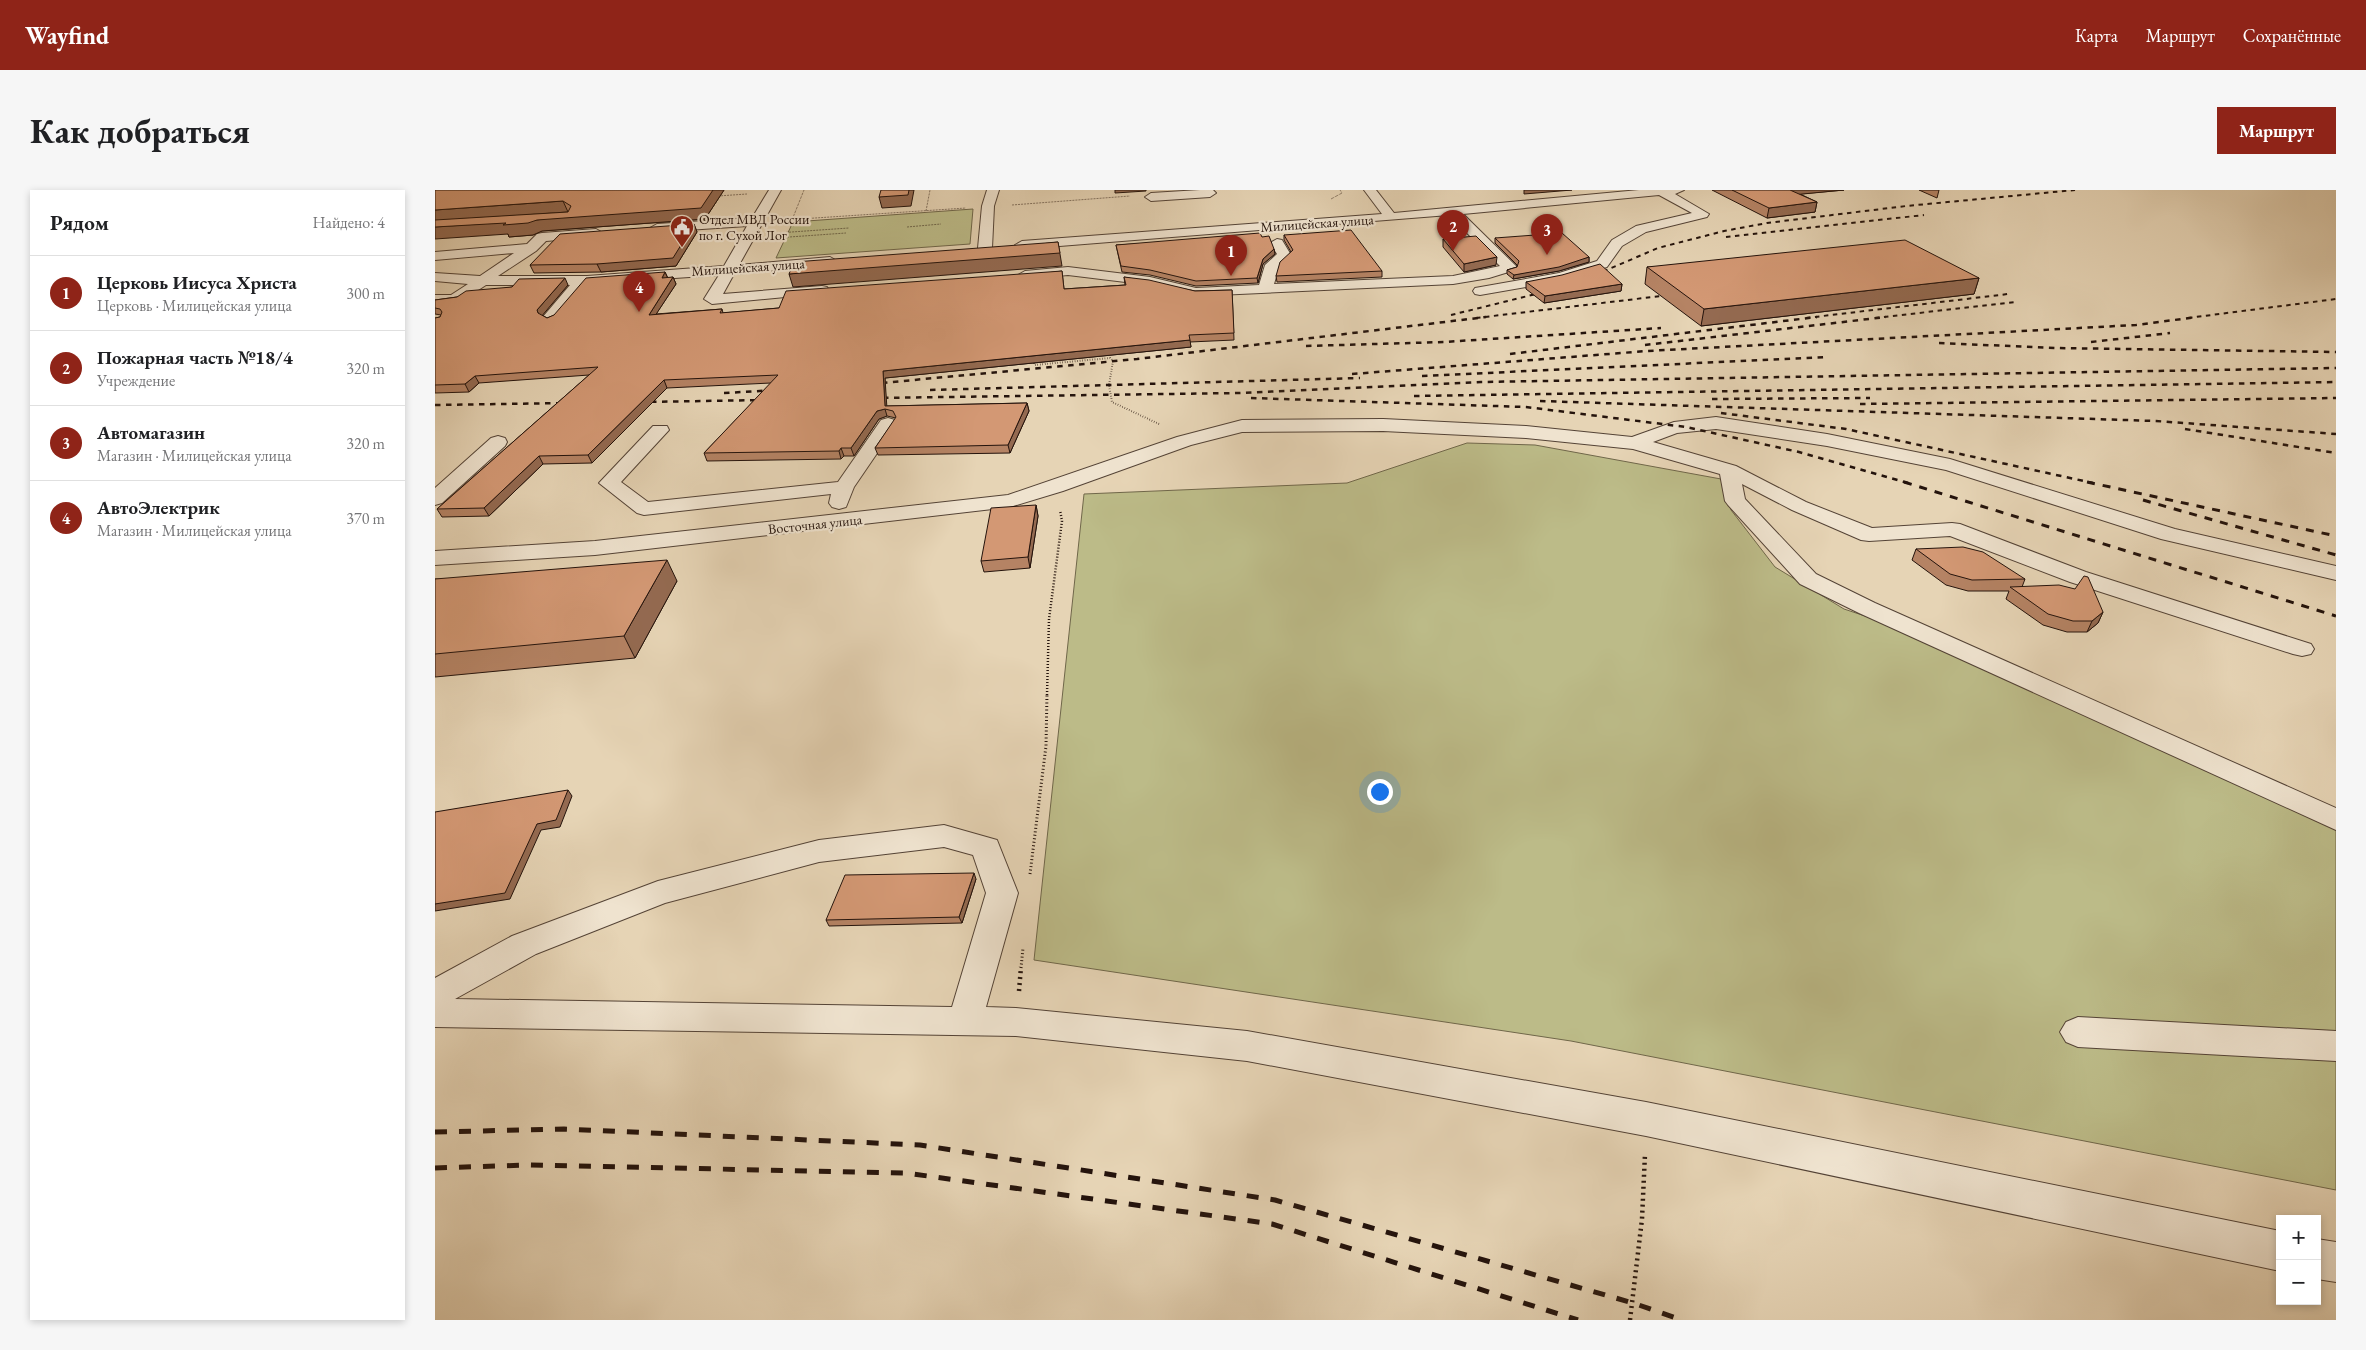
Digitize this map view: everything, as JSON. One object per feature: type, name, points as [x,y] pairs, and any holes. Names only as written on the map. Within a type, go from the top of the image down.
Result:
[{"type":"street","points":[[775,190],[732,268],[712,299],[841,289]]},
{"type":"street","points":[[988,206],[993,190]]},
{"type":"street","points":[[1372,192],[1390,190]]},
{"type":"street","points":[[1296,225],[1316,230],[1678,190]]},
{"type":"street","points":[[1372,192],[1391,217]]},
{"type":"street","points":[[1341,299],[1477,292],[1561,276],[1602,264],[1617,243],[1641,229],[1703,214],[1662,192]]},
{"type":"street","points":[[1164,235],[1151,194],[1210,193]]},
{"type":"street","name":"Милицейская улица","points":[[988,206],[990,248],[1391,217],[1457,215]]},
{"type":"street","points":[[655,215],[644,229],[757,222]]},
{"type":"street","points":[[1009,276],[1068,271],[1150,281],[1196,292],[1489,274],[1510,267],[1457,215]]},
{"type":"street","points":[[575,234],[585,222]]},
{"type":"street","points":[[435,300],[455,299],[478,281],[531,248],[542,237],[609,232]]},
{"type":"street","points":[[1266,287],[1272,265],[1283,255],[1277,243]]},
{"type":"street","points":[[435,256],[531,248]]},
{"type":"street","name":"Милицейская улица","points":[[435,277],[478,281],[583,279],[604,273],[732,268],[848,259]]},
{"type":"street","points":[[550,318],[583,279]]},
{"type":"street","points":[[1634,443],[1673,428],[1716,423],[1827,440],[1950,465],[2169,534],[2336,573]]},
{"type":"street","points":[[845,527],[844,487],[888,424]]},
{"type":"street","name":"Восточная улица","points":[[435,558],[595,548],[845,527],[1010,501],[1057,487],[1184,441],[1242,426],[1383,425],[1526,432],[1634,443],[1729,470],[1799,506],[1869,535],[1952,529],[2078,577],[2302,649]]},
{"type":"street","points":[[660,430],[609,483],[644,509],[844,487]]},
{"type":"street","points":[[435,499],[498,442]]},
{"type":"street","points":[[1729,470],[1735,501],[1808,579],[1876,612],[2336,820]]},
{"type":"street","points":[[435,994],[524,945],[658,893],[819,851],[944,836],[986,848],[1002,893],[965,1021]]},
{"type":"street","points":[[435,1013],[1016,1022],[1247,1046],[1646,1118],[2276,1250]]},
{"type":"street","points":[[2078,1032],[2336,1046]]},
{"type":"street","points":[[2321,1260],[2336,1262]]},
{"type":"path","points":[[792,220],[804,190]]},
{"type":"path","points":[[926,211],[929,190]]},
{"type":"path","points":[[711,196],[747,194]]},
{"type":"path","points":[[757,222],[1151,194]]},
{"type":"path","points":[[907,227],[941,224]]},
{"type":"path","points":[[749,237],[849,228]]},
{"type":"path","points":[[749,237],[846,233]]},
{"type":"path","points":[[1034,358],[1034,365],[1110,358],[1113,361],[1109,385],[1112,402],[1151,419],[1184,441]]},
{"type":"path","points":[[1030,877],[1046,746],[1049,619],[1062,520],[1057,487]]},
{"type":"path","points":[[1016,1022],[1023,944]]},
{"type":"path","points":[[1630,1320],[1641,1219],[1646,1118]]},
{"type":"shaded area","points":[[973,209],[970,244],[776,258],[793,222]]},
{"type":"shaded area","points":[[1467,443],[1535,445],[1721,479],[1731,510],[1775,567],[1844,609],[1886,623],[2336,828],[2336,1190],[1571,1041],[1034,960],[1084,494],[1347,483]]},
{"type":"building","points":[[435,190],[713,190],[701,208],[537,220],[528,223],[503,225],[506,223],[435,227],[435,220],[568,212],[571,206],[563,201],[435,210]]},
{"type":"building","points":[[881,190],[909,190],[908,195],[879,197]]},
{"type":"building","points":[[1732,190],[1790,190],[1817,202],[1769,208]]},
{"type":"building","points":[[694,224],[673,258],[597,264],[530,265],[560,234]]},
{"type":"building","points":[[1351,230],[1382,271],[1276,276],[1280,262],[1293,250],[1284,235]]},
{"type":"building","points":[[1260,233],[1262,237],[1269,236],[1274,249],[1263,259],[1257,278],[1196,281],[1150,270],[1121,266],[1116,245]]},
{"type":"building","points":[[1562,233],[1589,257],[1559,267],[1514,275],[1507,270],[1517,267],[1519,261],[1495,238]]},
{"type":"building","points":[[1476,236],[1497,257],[1464,264],[1443,239]]},
{"type":"building","points":[[1905,240],[1979,278],[1704,309],[1647,267]]},
{"type":"building","points":[[1058,242],[1060,253],[789,274],[794,262]]},
{"type":"building","points":[[1600,264],[1622,284],[1545,296],[1526,282],[1562,275]]},
{"type":"building","points":[[1062,271],[1064,289],[1126,285],[1124,277],[1149,280],[1195,291],[1232,290],[1234,333],[1189,335],[1190,340],[883,371],[885,406],[1027,403],[1008,445],[875,448],[896,417],[893,411],[885,409],[877,411],[851,448],[841,448],[839,451],[704,453],[778,375],[664,380],[588,455],[539,456],[484,508],[437,509],[598,367],[475,376],[465,384],[435,385],[435,318],[440,317],[442,312],[440,309],[435,308],[435,300],[457,297],[466,291],[512,287],[519,279],[565,278],[537,310],[538,313],[547,318],[554,315],[586,278],[665,272],[662,278],[673,277],[649,315],[722,309],[720,313],[779,308],[786,291]]},
{"type":"building","points":[[1036,505],[1028,557],[981,561],[991,508]]},
{"type":"building","points":[[1963,547],[1983,552],[2025,579],[1972,580],[1950,574],[1916,549]]},
{"type":"building","points":[[667,560],[624,636],[435,654],[435,579]]},
{"type":"building","points":[[2084,576],[2088,577],[2103,612],[2092,621],[2073,621],[2048,614],[2010,587],[2059,585],[2075,589]]},
{"type":"building","points":[[568,790],[556,820],[537,824],[505,893],[435,904],[435,812]]},
{"type":"building","points":[[974,873],[959,917],[826,920],[845,875]]},
{"type":"railway","points":[[1595,275],[1658,248],[1724,231],[1767,223],[1906,206],[2075,190]]},
{"type":"railway","points":[[1726,237],[1924,215]]},
{"type":"railway","points":[[1451,315],[1548,291]]},
{"type":"railway","points":[[1806,318],[2008,294]]},
{"type":"railway","points":[[1476,318],[1661,296]]},
{"type":"railway","points":[[2188,318],[2336,299]]},
{"type":"railway","points":[[1875,318],[2015,302]]},
{"type":"railway","points":[[871,384],[1137,359],[1486,317]]},
{"type":"railway","points":[[1510,354],[1817,317]]},
{"type":"railway","points":[[1645,345],[1886,317]]},
{"type":"railway","points":[[1352,374],[1647,351],[2136,325],[2197,317]]},
{"type":"railway","points":[[1306,346],[1444,342],[1661,328]]},
{"type":"railway","points":[[2091,342],[2170,333]]},
{"type":"railway","points":[[1939,343],[2055,348],[2336,352]]},
{"type":"railway","points":[[1422,376],[1827,357]]},
{"type":"railway","points":[[872,398],[1239,393],[1481,382],[2336,368]]},
{"type":"railway","points":[[930,390],[1360,378]]},
{"type":"railway","points":[[1414,396],[2336,382]]},
{"type":"railway","points":[[724,393],[777,390]]},
{"type":"railway","points":[[1251,398],[1526,407],[1686,427],[1799,452],[1908,483]]},
{"type":"railway","points":[[1712,399],[1870,398]]},
{"type":"railway","points":[[1860,404],[2336,398]]},
{"type":"railway","points":[[640,402],[767,400]]},
{"type":"railway","points":[[1540,401],[2156,421],[2336,434]]},
{"type":"railway","points":[[435,405],[570,403]]},
{"type":"railway","points":[[1721,413],[1846,429],[2093,483]]},
{"type":"railway","points":[[2185,429],[2336,453]]},
{"type":"railway","points":[[1904,482],[2336,616]]},
{"type":"railway","points":[[2087,482],[2336,536]]},
{"type":"railway","points":[[2143,500],[2336,555]]},
{"type":"railway","points":[[435,1132],[564,1129],[920,1145],[1275,1200],[1633,1303],[1682,1320]]},
{"type":"railway","points":[[435,1168],[528,1165],[906,1173],[1272,1224],[1578,1320]]},
{"type":"place","name":"Отдел МВД России по г. Сухой Лог","points":[[682,248]]},
{"type":"place","name":"Пожарная часть №18/4","points":[[1453,251]]},
{"type":"place","name":"Автомагазин","points":[[1547,255]]},
{"type":"place","name":"Церковь Иисуса Христа","points":[[1231,276]]},
{"type":"place","name":"АвтоЭлектрик","points":[[639,312]]}]
